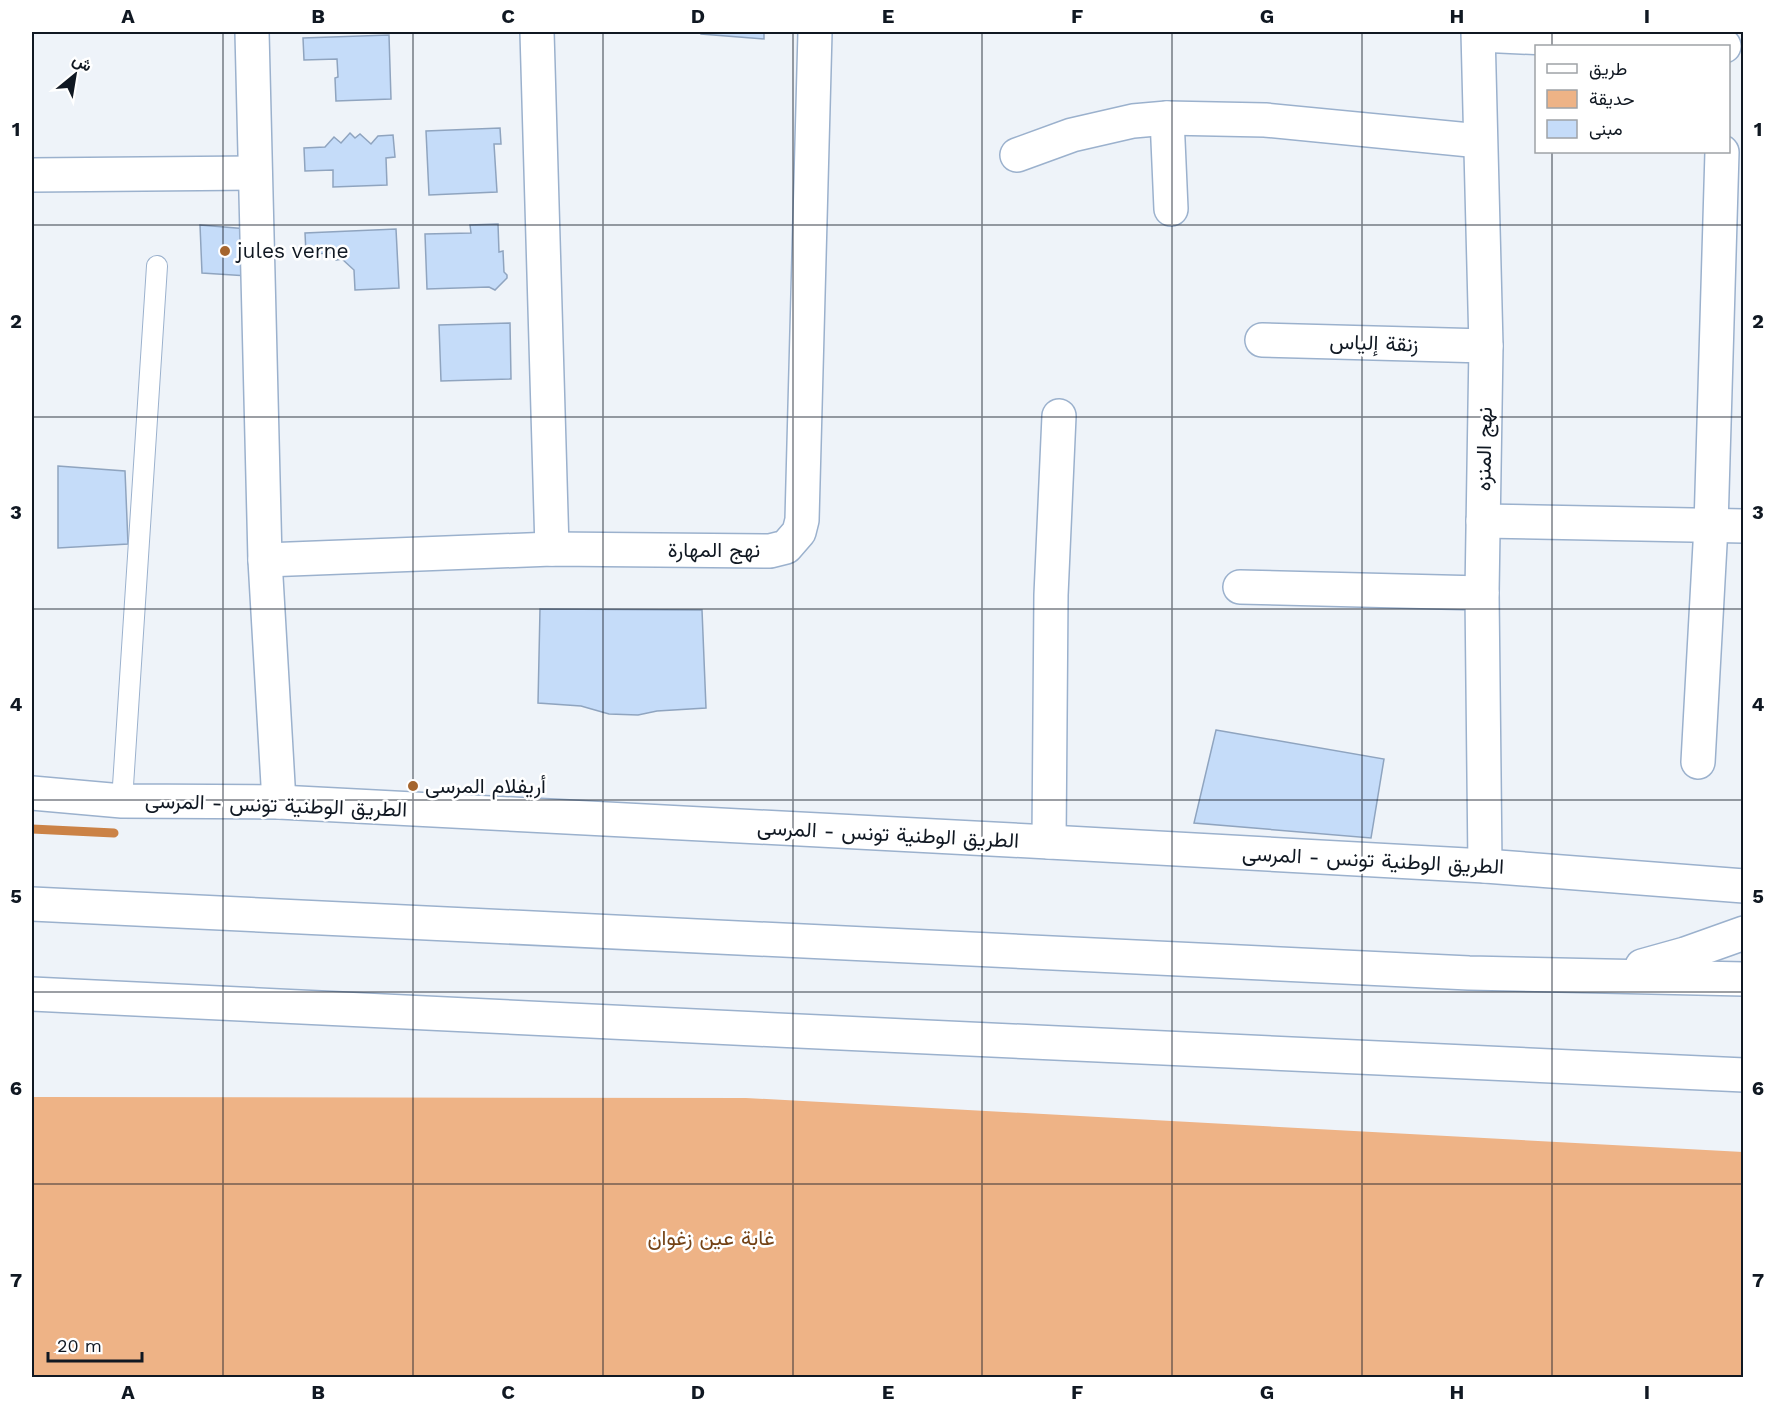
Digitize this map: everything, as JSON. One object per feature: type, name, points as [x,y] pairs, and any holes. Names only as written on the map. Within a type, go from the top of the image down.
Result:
[{"type":"main road","points":[[252,32],[265,560],[279,802]]},
{"type":"main road","points":[[537,32],[552,549]]},
{"type":"main road","name":"نهج المهارة","points":[[265,560],[552,549],[770,551],[786,547],[799,532],[802,520],[815,32]]},
{"type":"main road","points":[[1478,33],[1707,45]]},
{"type":"main road","name":"نهج المنزه","points":[[1478,33],[1486,346],[1482,593],[1485,866]]},
{"type":"main road","points":[[1167,118],[1171,209]]},
{"type":"main road","points":[[1017,155],[1072,135],[1133,121],[1167,118],[1266,120],[1480,141]]},
{"type":"main road","points":[[1698,762],[1711,526],[1722,153]]},
{"type":"main road","points":[[32,175],[255,173]]},
{"type":"main road","name":"زنقة إلياس","points":[[1262,340],[1486,346]]},
{"type":"main road","points":[[1048,842],[1051,595],[1059,416]]},
{"type":"main road","points":[[1483,521],[1743,526]]},
{"type":"main road","points":[[1240,587],[1482,593]]},
{"type":"main road","name":"الطريق الوطنية تونس - المرسى","points":[[32,793],[122,801],[279,802],[1048,842],[1485,866],[1743,886]]},
{"type":"main road","points":[[32,904],[1469,973],[1743,979]]},
{"type":"main road","points":[[1469,973],[1640,966],[1685,954],[1743,933]]},
{"type":"main road","points":[[32,994],[1743,1075]]},
{"type":"lane","points":[[122,801],[157,266]]},
{"type":"green space","name":"غابة عين زغوان","points":[[32,1097],[746,1098],[1743,1152],[1743,1377],[32,1377]]},
{"type":"building","points":[[701,32],[764,32],[764,39],[701,34]]},
{"type":"building","points":[[389,35],[391,99],[336,101],[337,59],[304,60],[303,38]]},
{"type":"building","points":[[500,128],[501,144],[494,144],[497,192],[429,195],[426,131]]},
{"type":"building","points":[[350,133],[355,138],[360,134],[371,144],[378,136],[393,135],[395,157],[386,158],[387,185],[333,187],[333,170],[305,171],[304,148],[325,147],[334,137],[341,143]]},
{"type":"building","points":[[498,224],[499,252],[503,251],[504,272],[507,278],[495,290],[489,287],[427,289],[425,234],[471,233],[470,225]]},
{"type":"building","name":"jules verne","points":[[200,225],[248,229],[248,276],[202,273]]},
{"type":"building","points":[[396,229],[399,288],[355,290],[354,270],[342,259],[336,260],[336,253],[306,254],[305,233]]},
{"type":"building","points":[[510,323],[511,379],[441,381],[439,325]]},
{"type":"building","points":[[58,466],[125,471],[128,544],[58,548]]},
{"type":"building","points":[[540,609],[702,610],[706,708],[657,711],[638,715],[609,714],[581,706],[538,703]]},
{"type":"building","points":[[1216,730],[1384,759],[1371,838],[1194,823]]},
{"type":"waterway","points":[[32,829],[114,833]]},
{"type":"place","name":"jules verne","points":[[225,251]]},
{"type":"place","name":"أريفلام المرسى","points":[[413,786]]}]
